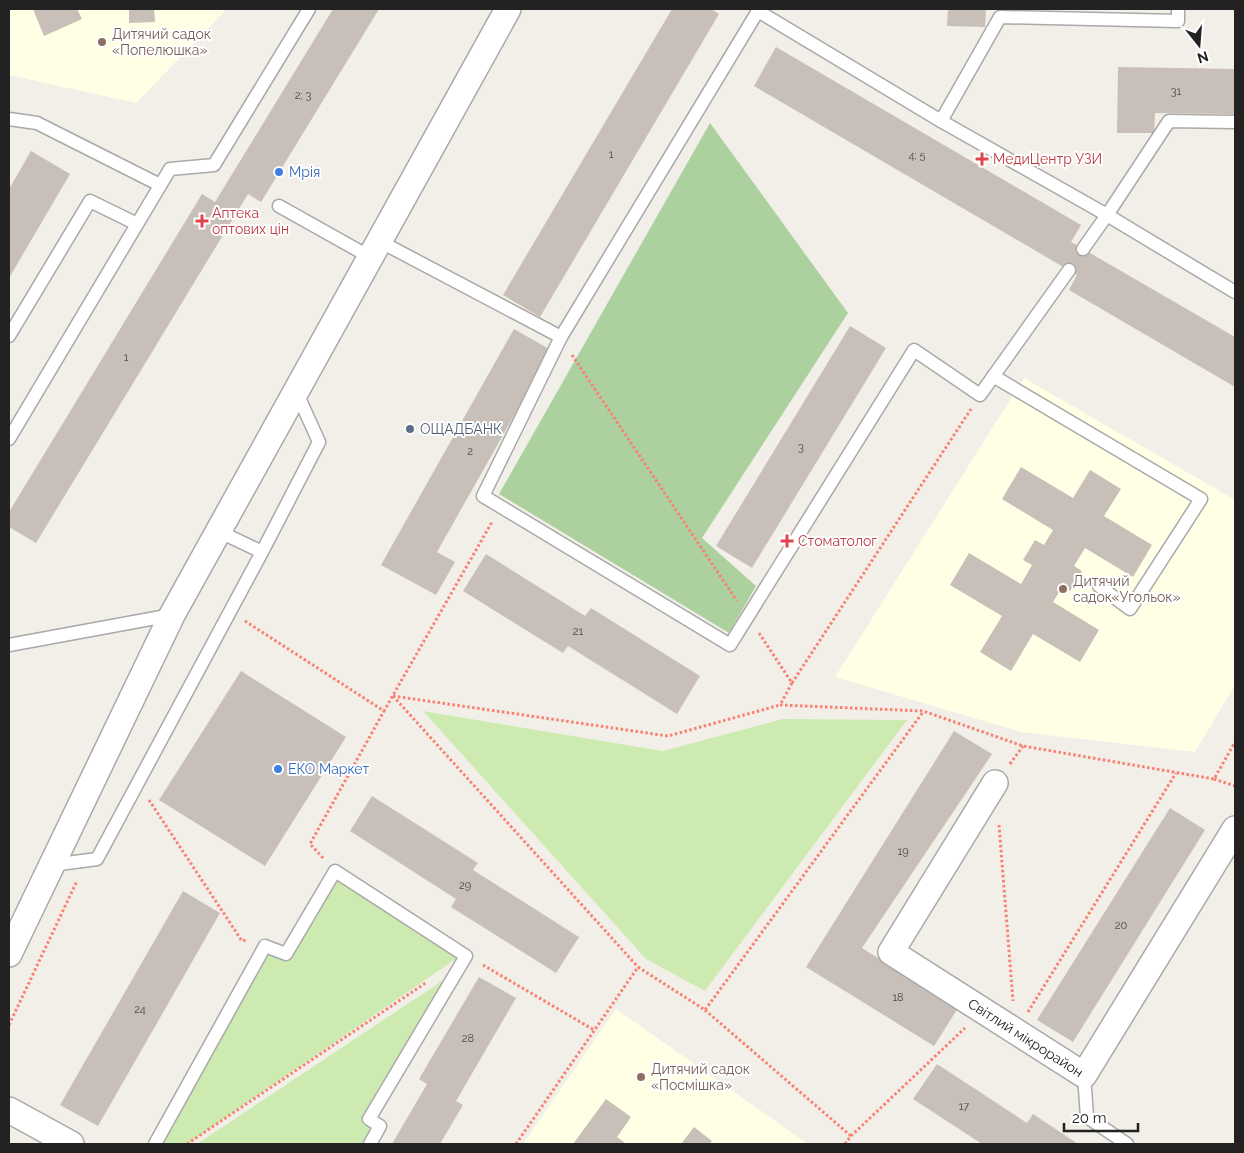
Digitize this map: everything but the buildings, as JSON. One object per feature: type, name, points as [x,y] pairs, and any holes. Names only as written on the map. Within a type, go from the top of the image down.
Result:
[{"type":"street","points":[[9,954],[15,927],[52,865],[172,615],[508,9]]},
{"type":"street","name":"Світлий мікрорайон","points":[[995,783],[891,952],[1084,1074],[1235,829]]},
{"type":"street","points":[[9,1110],[71,1144]]},
{"type":"lane","points":[[9,440],[170,170],[214,166],[309,9]]},
{"type":"lane","points":[[941,121],[1000,18],[1178,20],[1178,9]]},
{"type":"lane","points":[[1069,270],[980,395],[914,350],[730,645],[483,496],[561,337],[758,11],[941,121],[1107,215],[1235,292]]},
{"type":"lane","points":[[9,119],[37,123],[160,185]]},
{"type":"lane","points":[[1083,249],[1169,121],[1235,122]]},
{"type":"lane","points":[[9,336],[90,201],[137,224]]},
{"type":"lane","points":[[279,206],[561,337]]},
{"type":"lane","points":[[994,376],[1201,499],[1130,609],[1099,586]]},
{"type":"lane","points":[[52,865],[97,859],[319,442],[296,391]]},
{"type":"lane","points":[[218,531],[262,552]]},
{"type":"lane","points":[[9,646],[172,615]]},
{"type":"lane","points":[[155,1144],[265,946],[286,954],[335,871],[466,956],[369,1119],[380,1126],[370,1144]]},
{"type":"lane","points":[[1084,1074],[1087,1117],[1127,1144]]},
{"type":"path","points":[[561,337],[792,683]]},
{"type":"path","points":[[780,705],[792,683],[980,395]]},
{"type":"path","points":[[335,871],[310,844],[501,506]]},
{"type":"path","points":[[230,611],[384,711]]},
{"type":"path","points":[[393,696],[668,736],[780,705],[923,712],[1023,746],[1214,779],[1235,786]]},
{"type":"path","points":[[393,696],[638,967],[705,1010],[851,1136]]},
{"type":"path","points":[[705,1010],[923,712]]},
{"type":"path","points":[[1214,779],[1235,742]]},
{"type":"path","points":[[995,783],[1023,746]]},
{"type":"path","points":[[1016,1031],[1176,772]]},
{"type":"path","points":[[138,783],[242,941],[251,940]]},
{"type":"path","points":[[999,823],[1016,1031]]},
{"type":"path","points":[[9,1025],[87,860]]},
{"type":"path","points":[[466,956],[594,1030]]},
{"type":"path","points":[[516,1144],[638,967]]},
{"type":"path","points":[[187,1144],[433,978]]},
{"type":"path","points":[[845,1144],[851,1136],[983,1011]]},
{"type":"shaded area","name":"Дитячий садок «Попелюшка»","points":[[9,9],[227,9],[136,103],[9,75]]},
{"type":"shaded area","name":"Дитячий садок«Угольок»","points":[[1024,378],[1235,500],[1235,685],[1195,752],[1021,732],[835,677]]},
{"type":"shaded area","name":"Дитячий садок «Посмішка»","points":[[616,1009],[808,1144],[523,1144]]},
{"type":"green space","points":[[710,123],[848,313],[702,538],[756,586],[729,633],[499,494]]},
{"type":"green space","points":[[423,711],[663,751],[783,719],[907,720],[705,991],[646,959]]},
{"type":"green space","points":[[333,874],[460,956],[187,1144],[161,1144],[269,951],[288,961]]},
{"type":"green space","points":[[457,971],[363,1122],[373,1127],[362,1144],[197,1144]]},
{"type":"place","name":"Дитячий садок «Попелюшка»","points":[[102,42]]},
{"type":"place","name":"МедиЦентр УЗИ","points":[[982,159]]},
{"type":"place","name":"Мрія","points":[[279,172]]},
{"type":"place","name":"Аптека оптових цін","points":[[202,221]]},
{"type":"place","name":"ОЩАДБАНК","points":[[410,429]]},
{"type":"place","name":"Стоматолог","points":[[787,541]]},
{"type":"place","name":"Дитячий садок«Угольок»","points":[[1063,589]]},
{"type":"place","name":"ЕКО Маркет","points":[[278,769]]},
{"type":"place","name":"Дитячий садок «Посмішка»","points":[[641,1077]]}]
